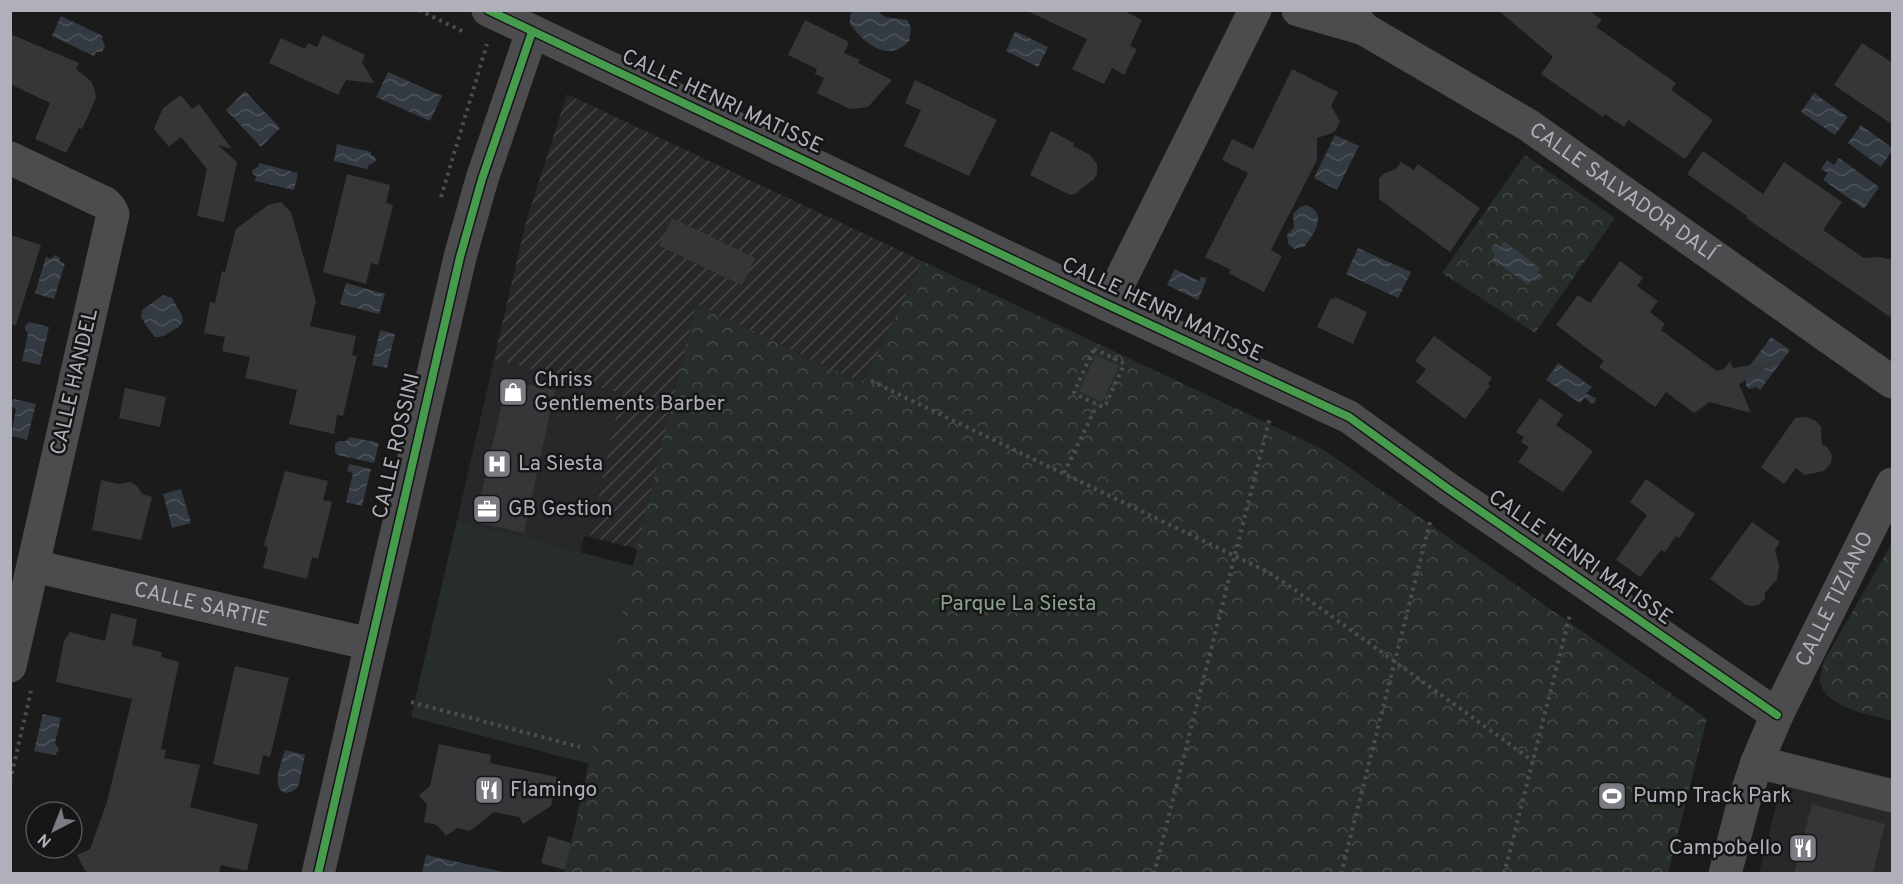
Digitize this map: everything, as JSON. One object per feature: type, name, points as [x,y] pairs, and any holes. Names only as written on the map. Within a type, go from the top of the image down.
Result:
[{"type":"street","name":"CALLE HENRI MATISSE","points":[[1108,305],[1255,10]]},
{"type":"street","name":"CALLE SALVADOR DALÍ","points":[[1298,10],[1357,20],[1528,125],[1893,382]]},
{"type":"street","name":"CALLE HENRI MATISSE","points":[[478,22],[532,32],[1349,417],[1447,488],[1777,715]]},
{"type":"street","name":"CALLE ROSSINI","points":[[318,873],[460,257],[482,179],[532,32]]},
{"type":"street","name":"CALLE HANDEL","points":[[10,158],[105,203],[113,214],[34,566],[22,674]]},
{"type":"street","name":"CALLE TIZIANO","points":[[1725,873],[1744,801],[1757,762],[1777,715],[1893,484]]},
{"type":"street","name":"CALLE SARTIE","points":[[34,566],[370,644]]},
{"type":"street","points":[[1757,762],[1893,796]]},
{"type":"path","points":[[419,10],[478,22]]},
{"type":"path","points":[[440,202],[487,47],[486,43]]},
{"type":"path","points":[[1094,349],[1124,365],[1105,406],[1097,405],[1074,392],[1094,349]]},
{"type":"path","points":[[871,381],[1266,571],[1533,761]]},
{"type":"path","points":[[1064,473],[1097,405]]},
{"type":"path","points":[[1154,873],[1270,417]]},
{"type":"path","points":[[1341,873],[1431,518]]},
{"type":"path","points":[[1504,873],[1570,615]]},
{"type":"path","points":[[10,781],[22,674]]},
{"type":"path","points":[[411,702],[580,747]]},
{"type":"shaded area","points":[[567,94],[922,261],[863,384],[696,304],[638,549],[590,537],[621,393],[494,359],[526,222]]},
{"type":"shaded area","points":[[494,359],[621,393],[590,537],[584,536],[580,553],[457,520]]},
{"type":"shaded area","points":[[1789,753],[1892,778],[1892,873],[1759,874]]},
{"type":"green space","points":[[1525,155],[1615,218],[1535,333],[1442,273]]},
{"type":"green space","name":"Parque La Siesta","points":[[922,261],[1324,450],[1707,719],[1668,873],[564,874],[633,566],[696,304],[863,384]]},
{"type":"green space","points":[[457,520],[633,566],[589,764],[411,717]]},
{"type":"green space","points":[[1892,543],[1892,721],[1861,713],[1838,703],[1829,697],[1820,680],[1824,661]]},
{"type":"water","points":[[854,10],[877,11],[885,17],[907,20],[911,27],[909,41],[893,51],[885,51],[869,44],[850,24],[850,15]]},
{"type":"water","points":[[61,16],[103,36],[105,46],[102,52],[96,52],[94,56],[52,36]]},
{"type":"water","points":[[1015,31],[1048,47],[1038,67],[1006,51]]},
{"type":"water","points":[[388,72],[442,96],[430,121],[376,97]]},
{"type":"water","points":[[245,91],[280,128],[261,147],[226,110]]},
{"type":"water","points":[[1814,93],[1848,117],[1835,135],[1801,112]]},
{"type":"water","points":[[1861,125],[1892,148],[1881,167],[1848,143]]},
{"type":"water","points":[[1335,135],[1359,146],[1337,190],[1314,178]]},
{"type":"water","points":[[337,144],[371,152],[376,161],[367,169],[334,161]]},
{"type":"water","points":[[1839,158],[1879,187],[1864,209],[1823,180],[1828,173],[1821,169],[1827,160],[1834,165]]},
{"type":"water","points":[[259,163],[298,173],[294,190],[255,181],[256,176],[252,170],[258,167]]},
{"type":"water","points":[[1306,205],[1317,213],[1317,224],[1304,247],[1294,249],[1288,244],[1287,235],[1294,227],[1293,214]]},
{"type":"water","points":[[1504,241],[1540,268],[1537,272],[1541,275],[1539,281],[1532,280],[1528,285],[1492,259],[1495,254],[1491,251],[1493,245],[1500,247]]},
{"type":"water","points":[[1358,248],[1411,272],[1398,298],[1346,274]]},
{"type":"water","points":[[55,255],[60,258],[60,262],[65,263],[54,299],[35,293],[46,257],[51,259]]},
{"type":"water","points":[[1175,269],[1199,281],[1201,277],[1207,278],[1198,300],[1167,285]]},
{"type":"water","points":[[346,283],[385,294],[379,314],[340,304]]},
{"type":"water","points":[[163,295],[172,298],[183,321],[178,328],[156,337],[141,317],[142,310]]},
{"type":"water","points":[[29,322],[49,327],[40,365],[22,361],[28,333],[25,326]]},
{"type":"water","points":[[380,330],[395,334],[387,368],[372,365]]},
{"type":"water","points":[[1771,337],[1790,350],[1760,390],[1756,387],[1749,389],[1746,386],[1746,379],[1742,376]]},
{"type":"water","points":[[1558,363],[1592,387],[1586,394],[1596,398],[1595,403],[1591,404],[1585,397],[1580,403],[1546,380]]},
{"type":"water","points":[[14,399],[36,404],[27,440],[11,436],[16,409],[11,406],[11,401]]},
{"type":"water","points":[[350,437],[379,443],[374,463],[335,453],[335,444],[339,441],[346,441]]},
{"type":"water","points":[[349,464],[371,469],[362,506],[346,502],[353,473],[347,471]]},
{"type":"water","points":[[181,489],[191,523],[172,528],[163,494]]},
{"type":"water","points":[[43,714],[61,718],[55,743],[59,750],[55,755],[34,751]]},
{"type":"water","points":[[285,750],[305,755],[299,784],[288,793],[279,788],[278,780]]},
{"type":"water","points":[[426,855],[508,873],[422,873]]},
{"type":"building","points":[[1025,10],[1122,10],[1142,20],[1130,46],[1137,49],[1124,75],[1112,68],[1104,84],[1072,69],[1087,39]]},
{"type":"building","points":[[1498,10],[1588,10],[1602,20],[1596,27],[1676,83],[1671,90],[1713,120],[1685,159],[1628,120],[1624,127],[1605,114],[1603,117],[1541,74],[1553,57]]},
{"type":"building","points":[[805,20],[849,42],[844,53],[860,60],[858,63],[892,80],[868,107],[850,109],[817,93],[824,78],[815,74],[817,69],[788,55]]},
{"type":"building","points":[[10,34],[79,63],[76,69],[91,81],[96,97],[82,129],[79,128],[66,153],[35,139],[50,103],[10,84]]},
{"type":"building","points":[[323,35],[365,55],[362,62],[374,83],[346,80],[338,95],[269,63],[281,38],[305,49],[308,43],[317,47]]},
{"type":"building","points":[[1862,43],[1893,63],[1893,125],[1834,85]]},
{"type":"building","points":[[1292,69],[1338,92],[1331,106],[1340,121],[1332,133],[1317,138],[1317,160],[1271,250],[1282,256],[1264,292],[1229,273],[1231,270],[1205,257],[1248,173],[1222,160],[1232,139],[1253,149]]},
{"type":"building","points":[[915,80],[997,120],[969,176],[904,146],[921,110],[905,103]]},
{"type":"building","points":[[181,95],[192,109],[199,104],[232,149],[218,145],[237,162],[224,222],[197,216],[207,169],[181,137],[169,147],[154,129],[163,108]]},
{"type":"building","points":[[1051,131],[1074,143],[1073,146],[1090,155],[1097,164],[1097,174],[1094,179],[1075,194],[1070,195],[1030,175]]},
{"type":"building","points":[[1703,151],[1763,194],[1784,162],[1842,202],[1823,230],[1864,258],[1880,257],[1893,260],[1893,319],[1746,218],[1747,216],[1687,174]]},
{"type":"building","points":[[1401,162],[1414,170],[1418,164],[1480,208],[1450,252],[1379,199],[1379,178],[1396,169]]},
{"type":"building","points":[[347,174],[390,185],[386,203],[393,205],[378,265],[371,263],[366,284],[323,272]]},
{"type":"building","points":[[281,202],[291,212],[316,301],[310,326],[356,336],[352,355],[357,356],[343,416],[337,415],[334,434],[289,424],[297,390],[245,378],[250,357],[222,351],[225,337],[204,333],[210,302],[215,303],[222,271],[225,272],[236,229],[268,205]]},
{"type":"building","points":[[672,218],[755,258],[742,285],[659,246]]},
{"type":"building","points":[[10,235],[41,245],[16,325],[10,324]]},
{"type":"building","points":[[1620,261],[1643,278],[1637,286],[1658,301],[1650,312],[1665,324],[1661,330],[1717,371],[1724,369],[1730,361],[1733,368],[1776,361],[1739,384],[1751,413],[1710,402],[1694,413],[1666,392],[1655,407],[1599,367],[1604,361],[1556,325],[1578,295],[1590,303]]},
{"type":"building","points":[[1335,297],[1367,312],[1353,344],[1317,327],[1331,298],[1334,300]]},
{"type":"building","points":[[1434,336],[1492,378],[1488,384],[1490,386],[1465,419],[1416,382],[1426,369],[1415,361]]},
{"type":"building","points":[[1096,355],[1119,366],[1102,402],[1079,391]]},
{"type":"building","points":[[507,380],[555,390],[524,533],[475,522]]},
{"type":"building","points":[[125,388],[166,397],[160,427],[119,418]]},
{"type":"building","points":[[1540,398],[1563,415],[1556,425],[1593,451],[1563,492],[1518,462],[1529,447],[1521,442],[1524,437],[1516,432]]},
{"type":"building","points":[[1807,417],[1816,421],[1821,427],[1822,444],[1832,455],[1831,463],[1824,471],[1805,475],[1796,468],[1784,484],[1761,467],[1795,418]]},
{"type":"building","points":[[285,471],[328,481],[323,500],[332,502],[318,559],[312,557],[307,579],[263,568],[268,547],[264,545]]},
{"type":"building","points":[[1646,479],[1695,514],[1679,538],[1676,536],[1665,552],[1661,550],[1640,577],[1616,560],[1647,515],[1630,502]]},
{"type":"building","points":[[101,480],[118,484],[130,482],[137,486],[142,494],[152,497],[141,540],[92,530]]},
{"type":"building","points":[[1752,522],[1780,542],[1775,550],[1779,565],[1777,579],[1765,593],[1765,599],[1758,605],[1752,606],[1746,605],[1710,579]]},
{"type":"building","points":[[111,613],[137,619],[132,645],[162,652],[161,657],[179,662],[161,749],[166,750],[164,758],[200,765],[190,807],[258,824],[247,871],[221,865],[219,873],[94,873],[85,871],[80,860],[84,860],[84,852],[90,849],[107,802],[132,699],[56,682],[64,641],[70,632],[105,641]]},
{"type":"building","points":[[235,666],[289,678],[270,757],[263,755],[259,775],[213,764]]},
{"type":"building","name":"Flamingo","points":[[439,744],[491,755],[490,763],[557,777],[551,806],[523,824],[519,817],[494,812],[470,831],[457,828],[446,836],[437,825],[424,822],[427,805],[419,795],[430,786]]},
{"type":"building","points":[[1812,804],[1885,824],[1873,873],[1794,873]]},
{"type":"building","points":[[548,836],[571,843],[565,870],[541,863]]},
{"type":"cycle path","points":[[488,10],[1349,417],[1447,488],[1777,715]]},
{"type":"cycle path","points":[[318,874],[460,257],[482,179],[532,32]]},
{"type":"place","name":"Chriss Gentlements Barber","points":[[513,392]]},
{"type":"place","name":"La Siesta","points":[[497,464]]},
{"type":"place","name":"GB Gestion","points":[[487,509]]},
{"type":"place","name":"Flamingo","points":[[489,790]]},
{"type":"place","name":"Pump Track Park","points":[[1612,796]]},
{"type":"place","name":"Campobello","points":[[1803,848]]}]
